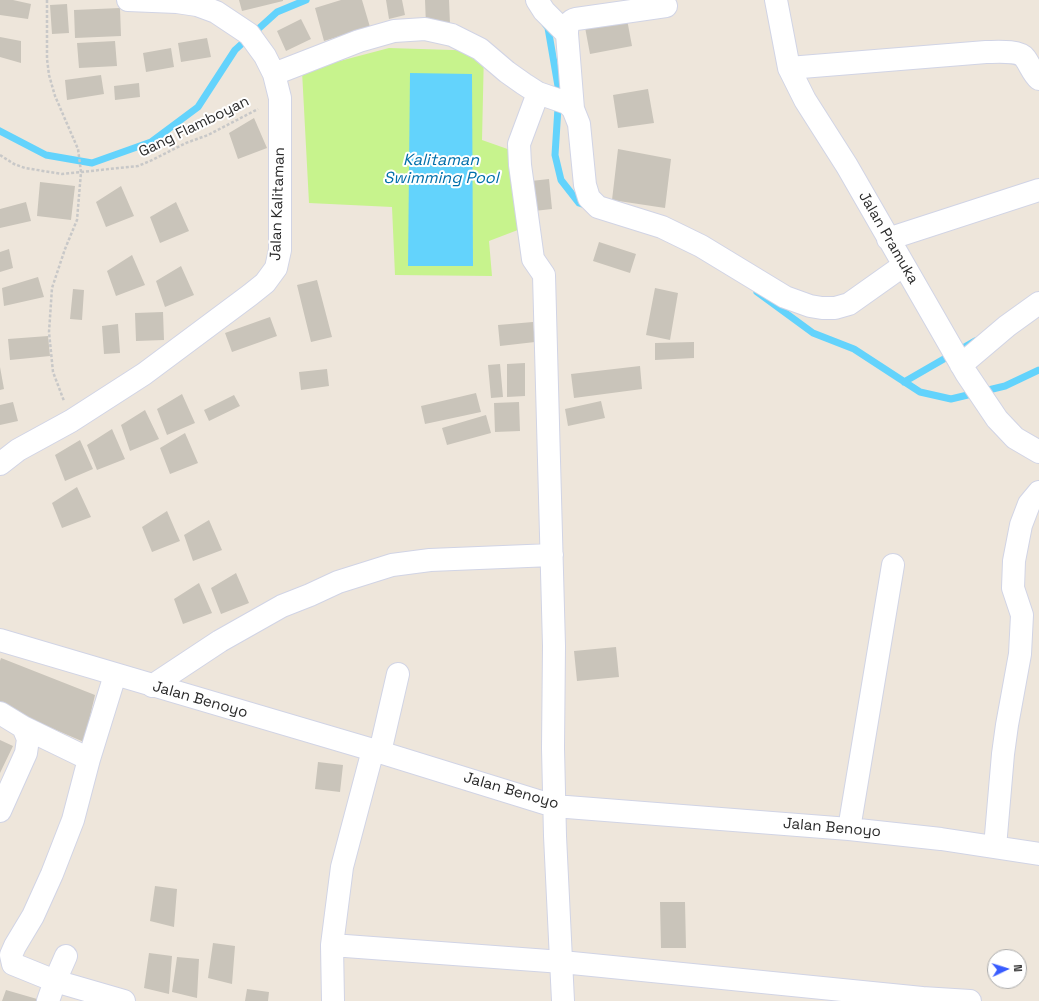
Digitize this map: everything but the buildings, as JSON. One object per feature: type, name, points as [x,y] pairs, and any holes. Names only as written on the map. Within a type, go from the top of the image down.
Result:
[{"type":"street","name":"Jalan Kalitaman","points":[[0,464],[18,450],[71,421],[144,374],[265,283],[276,268],[280,250],[280,98],[270,65],[249,34],[216,12],[197,5],[176,2],[128,0]]},
{"type":"street","points":[[537,0],[544,11],[567,34]]},
{"type":"street","name":"Jalan Pramuka","points":[[776,0],[789,68],[805,100],[847,166],[962,366],[997,419],[1015,438],[1039,452]]},
{"type":"street","points":[[563,1001],[554,806],[554,646],[552,555],[538,267],[520,165],[519,144],[558,101],[568,25],[574,19],[666,6]]},
{"type":"street","points":[[270,65],[394,30],[425,29],[452,35],[480,49],[507,72],[558,101],[579,124],[585,185],[589,198],[598,207],[662,227],[687,238],[785,297],[810,306],[835,308],[849,304],[904,265]]},
{"type":"street","points":[[789,68],[986,52],[1014,52],[1024,56],[1035,76],[1039,79]]},
{"type":"street","points":[[888,239],[1039,190]]},
{"type":"street","points":[[962,366],[1007,326],[1039,303]]},
{"type":"street","points":[[994,847],[1003,754],[1020,654],[1031,616],[1013,588],[1014,561],[1021,525],[1029,504],[1039,492]]},
{"type":"street","points":[[152,686],[220,640],[282,606],[338,582],[392,565],[430,560],[552,555]]},
{"type":"street","points":[[850,829],[893,565]]},
{"type":"street","name":"Jalan Benoyo","points":[[0,640],[376,751],[554,806],[850,829],[941,839],[1039,854]]},
{"type":"street","points":[[333,1001],[332,945],[342,867],[398,674]]},
{"type":"street","points":[[115,675],[89,759],[74,820],[33,916],[11,955],[13,964],[51,991],[124,1001]]},
{"type":"street","points":[[0,713],[23,727],[89,759]]},
{"type":"street","points":[[0,811],[26,753],[28,739],[23,727]]},
{"type":"street","points":[[332,945],[562,962],[921,999],[970,1001]]},
{"type":"street","points":[[51,991],[66,956]]},
{"type":"path","points":[[48,0],[47,59],[49,75],[55,96],[78,150],[81,171],[77,220],[65,249],[52,288],[49,332],[53,372],[71,421]]},
{"type":"path","name":"Gang Flamboyan","points":[[0,155],[14,164],[25,168],[62,174],[138,166],[150,162],[186,143],[208,135],[280,98]]},
{"type":"green space","points":[[389,48],[484,51],[482,140],[516,152],[523,228],[489,241],[492,276],[395,275],[392,207],[309,203],[302,71]]},
{"type":"water","name":"Kalitaman Swimming Pool","points":[[410,73],[472,74],[473,266],[408,266]]},
{"type":"waterway","points":[[0,131],[46,155],[92,163],[151,142],[198,107],[235,50],[277,12],[306,0]]},
{"type":"waterway","points":[[545,24],[548,28],[559,92],[555,155],[561,180],[579,203],[588,206]]},
{"type":"waterway","points":[[757,292],[813,333],[854,349],[920,392],[951,399],[1005,386],[1039,370]]},
{"type":"waterway","points":[[904,382],[975,341]]}]
